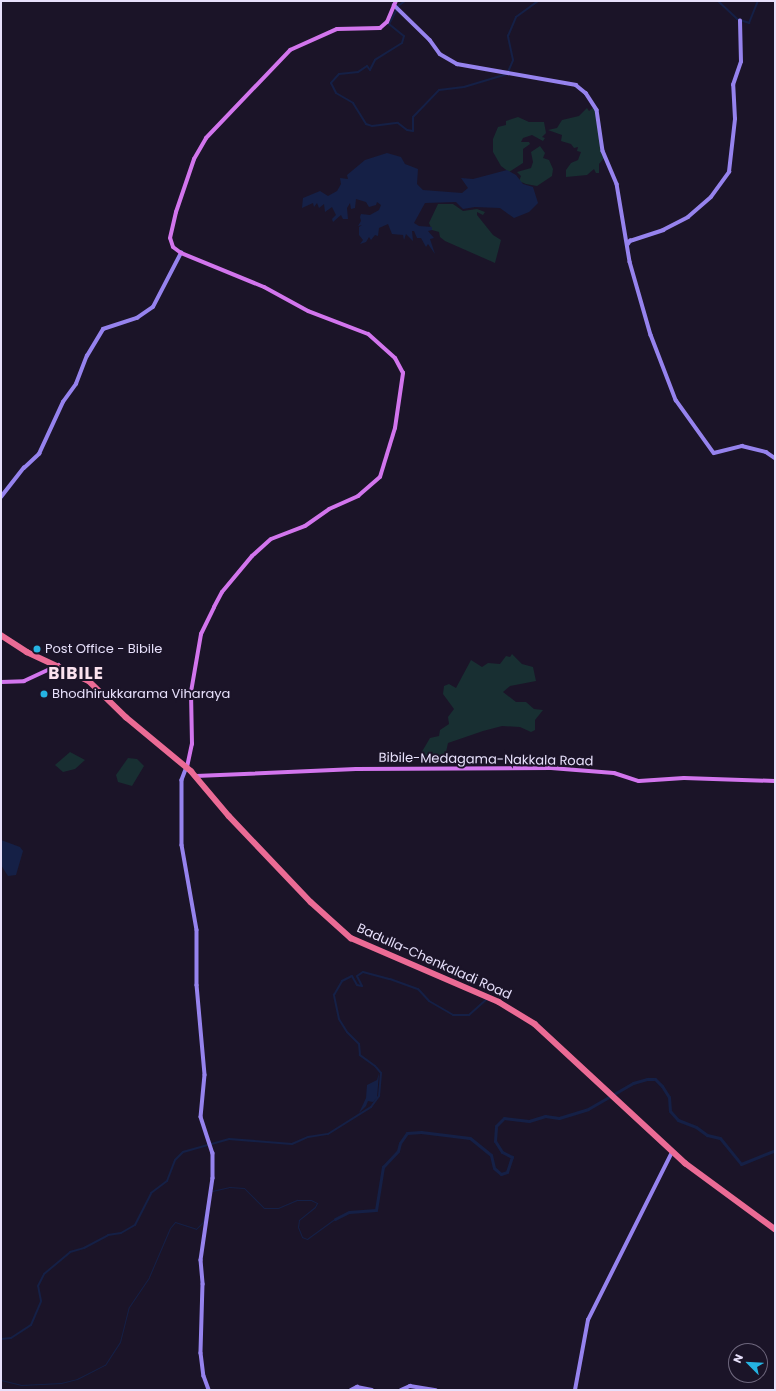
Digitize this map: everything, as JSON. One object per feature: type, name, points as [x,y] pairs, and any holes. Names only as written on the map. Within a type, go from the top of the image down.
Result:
[{"type":"highway","name":"Badulla-Chenkaladi Road","points":[[1,635],[27,652],[58,665],[89,681],[126,717],[187,767],[229,816],[311,902],[350,938],[512,1009],[534,1024],[672,1152],[775,1229]]},
{"type":"main road","points":[[209,1390],[201,1352],[203,1284],[201,1260],[213,1178],[213,1153],[201,1117],[204,1075],[197,985],[197,930],[182,845],[182,780],[187,767],[192,744],[191,692],[201,634],[222,592],[252,556],[271,539],[306,526],[329,509],[358,496],[380,478],[395,428],[403,373],[402,367],[395,358],[368,334],[308,311],[264,287],[189,257],[181,253],[170,240],[174,220],[194,159],[206,138],[290,50],[337,29],[380,28],[387,22],[395,3],[430,40],[440,54],[458,64],[576,85],[586,93],[597,110],[601,144],[617,184],[618,201],[628,244],[630,262],[656,351],[681,409],[714,453],[742,446],[766,452],[775,458]]},
{"type":"main road","points":[[628,244],[630,241],[663,230],[690,215],[711,197],[730,170],[735,119],[733,85],[741,63],[740,21]]},
{"type":"main road","points":[[1,497],[24,468],[39,454],[63,402],[76,384],[87,356],[103,329],[137,318],[153,307],[181,253]]},
{"type":"main road","points":[[1,682],[24,681],[51,671],[58,665]]},
{"type":"main road","name":"Bibile-Medagama-Nakkala Road","points":[[196,776],[333,770],[551,768],[614,774],[639,781],[684,778],[775,781]]},
{"type":"main road","points":[[575,1390],[588,1320],[672,1152]]},
{"type":"main road","points":[[402,1390],[410,1386],[436,1390]]},
{"type":"main road","points":[[351,1390],[357,1387],[372,1390]]},
{"type":"green space","points":[[595,106],[604,158],[599,164],[599,173],[596,173],[594,169],[587,175],[566,177],[566,170],[571,163],[578,160],[581,152],[577,151],[578,147],[574,148],[571,144],[561,141],[562,135],[548,130],[557,128],[562,120],[579,116],[587,108],[589,111]]},
{"type":"green space","points":[[518,117],[529,122],[544,122],[546,133],[542,137],[545,138],[543,141],[532,135],[523,138],[521,142],[529,142],[530,144],[523,149],[523,163],[509,172],[501,166],[493,152],[493,139],[498,127],[506,125],[506,121]]},
{"type":"green space","points":[[540,146],[545,153],[543,158],[549,160],[553,169],[552,176],[537,186],[519,181],[521,176],[517,172],[531,168],[533,162],[531,152]]},
{"type":"green space","points":[[438,204],[453,204],[463,211],[477,209],[485,212],[483,215],[477,212],[477,215],[493,235],[501,240],[495,263],[445,241],[440,237],[439,232],[432,230],[429,223]]},
{"type":"green space","points":[[512,654],[522,664],[533,667],[536,681],[510,686],[503,692],[516,702],[526,702],[534,709],[543,710],[535,720],[535,730],[531,732],[520,727],[502,726],[483,731],[448,743],[446,752],[441,757],[429,758],[420,765],[420,755],[430,738],[439,736],[440,730],[449,724],[448,717],[454,709],[443,694],[444,686],[449,684],[456,688],[471,660],[482,667],[488,663],[500,664],[506,656],[510,657]]},
{"type":"green space","points":[[70,752],[85,760],[75,769],[63,772],[55,765]]},
{"type":"green space","points":[[128,758],[137,759],[144,766],[132,786],[118,782],[116,775]]},
{"type":"water","points":[[387,153],[401,157],[405,164],[418,169],[417,184],[423,190],[462,193],[468,188],[461,178],[473,179],[507,170],[516,175],[523,184],[533,187],[538,203],[529,212],[514,218],[500,208],[475,207],[463,209],[456,202],[425,203],[414,223],[419,226],[432,227],[432,230],[428,231],[434,238],[430,239],[435,254],[428,244],[426,247],[421,238],[417,238],[414,231],[412,231],[413,241],[406,234],[404,240],[403,235],[392,234],[388,224],[379,228],[378,236],[375,235],[371,240],[369,237],[366,242],[360,244],[363,240],[359,235],[359,227],[362,225],[358,226],[361,221],[361,214],[370,215],[379,210],[381,205],[377,202],[376,205],[369,207],[366,202],[356,199],[355,208],[351,209],[350,203],[347,208],[348,219],[343,219],[341,215],[333,222],[332,219],[336,215],[332,207],[325,212],[324,204],[319,208],[317,203],[314,207],[313,203],[302,208],[303,198],[320,191],[328,196],[337,191],[341,184],[340,178],[348,179],[347,175],[365,160]]},
{"type":"water","points":[[1,840],[20,847],[23,851],[16,875],[8,876],[1,865]]},
{"type":"water","points":[[379,1073],[377,1098],[373,1102],[368,1101],[366,1106],[359,1113],[366,1098],[367,1085],[377,1080]]},
{"type":"waterway","points":[[398,6],[405,1]]},
{"type":"waterway","points":[[508,72],[513,60],[508,36],[516,17],[538,1]]},
{"type":"waterway","points":[[718,1],[737,19],[749,23],[758,1]]},
{"type":"waterway","points":[[397,9],[389,24],[404,36],[402,43],[375,60],[370,70],[367,66],[358,72],[339,74],[331,83],[336,93],[353,103],[366,124],[372,126],[398,123],[407,130],[413,131],[413,117],[439,90],[464,87],[507,74]]},
{"type":"waterway","points":[[1,1339],[11,1338],[31,1325],[41,1301],[38,1286],[44,1274],[70,1252],[84,1248],[108,1235],[121,1233],[135,1225],[151,1193],[167,1181],[175,1160],[183,1152],[229,1139],[292,1144],[308,1137],[328,1134],[371,1107],[379,1096],[381,1073],[375,1066],[360,1055],[359,1044],[347,1032],[339,1019],[334,995],[342,981],[352,976],[357,985],[362,986],[357,976],[363,972],[390,979],[418,989],[429,1001],[453,1015],[469,1015],[487,999]]},
{"type":"waterway","points":[[335,1219],[349,1212],[376,1210],[383,1167],[398,1151],[400,1143],[407,1133],[421,1132],[470,1138],[491,1155],[494,1168],[501,1174],[507,1172],[512,1157],[502,1152],[495,1141],[496,1126],[504,1118],[529,1121],[545,1116],[559,1118],[588,1109],[633,1083],[647,1079],[655,1079],[662,1086],[669,1097],[670,1111],[678,1120],[696,1127],[707,1135],[720,1138],[741,1164],[775,1150]]},
{"type":"waterway","points":[[212,1191],[229,1187],[244,1188],[264,1208],[278,1208],[297,1200],[311,1200],[317,1203],[315,1207],[299,1220],[298,1227],[302,1237],[307,1239],[335,1219]]},
{"type":"waterway","points":[[1,1380],[21,1385],[61,1383],[77,1379],[105,1365],[120,1342],[129,1307],[149,1277],[170,1228],[175,1222],[196,1229],[203,1222],[209,1194]]},
{"type":"place","name":"Post Office - Bibile","points":[[37,649]]},
{"type":"place","name":"Bhodhirukkarama Viharaya","points":[[44,694]]},
{"type":"district","name":"BIBILE","points":[[76,674]]}]
